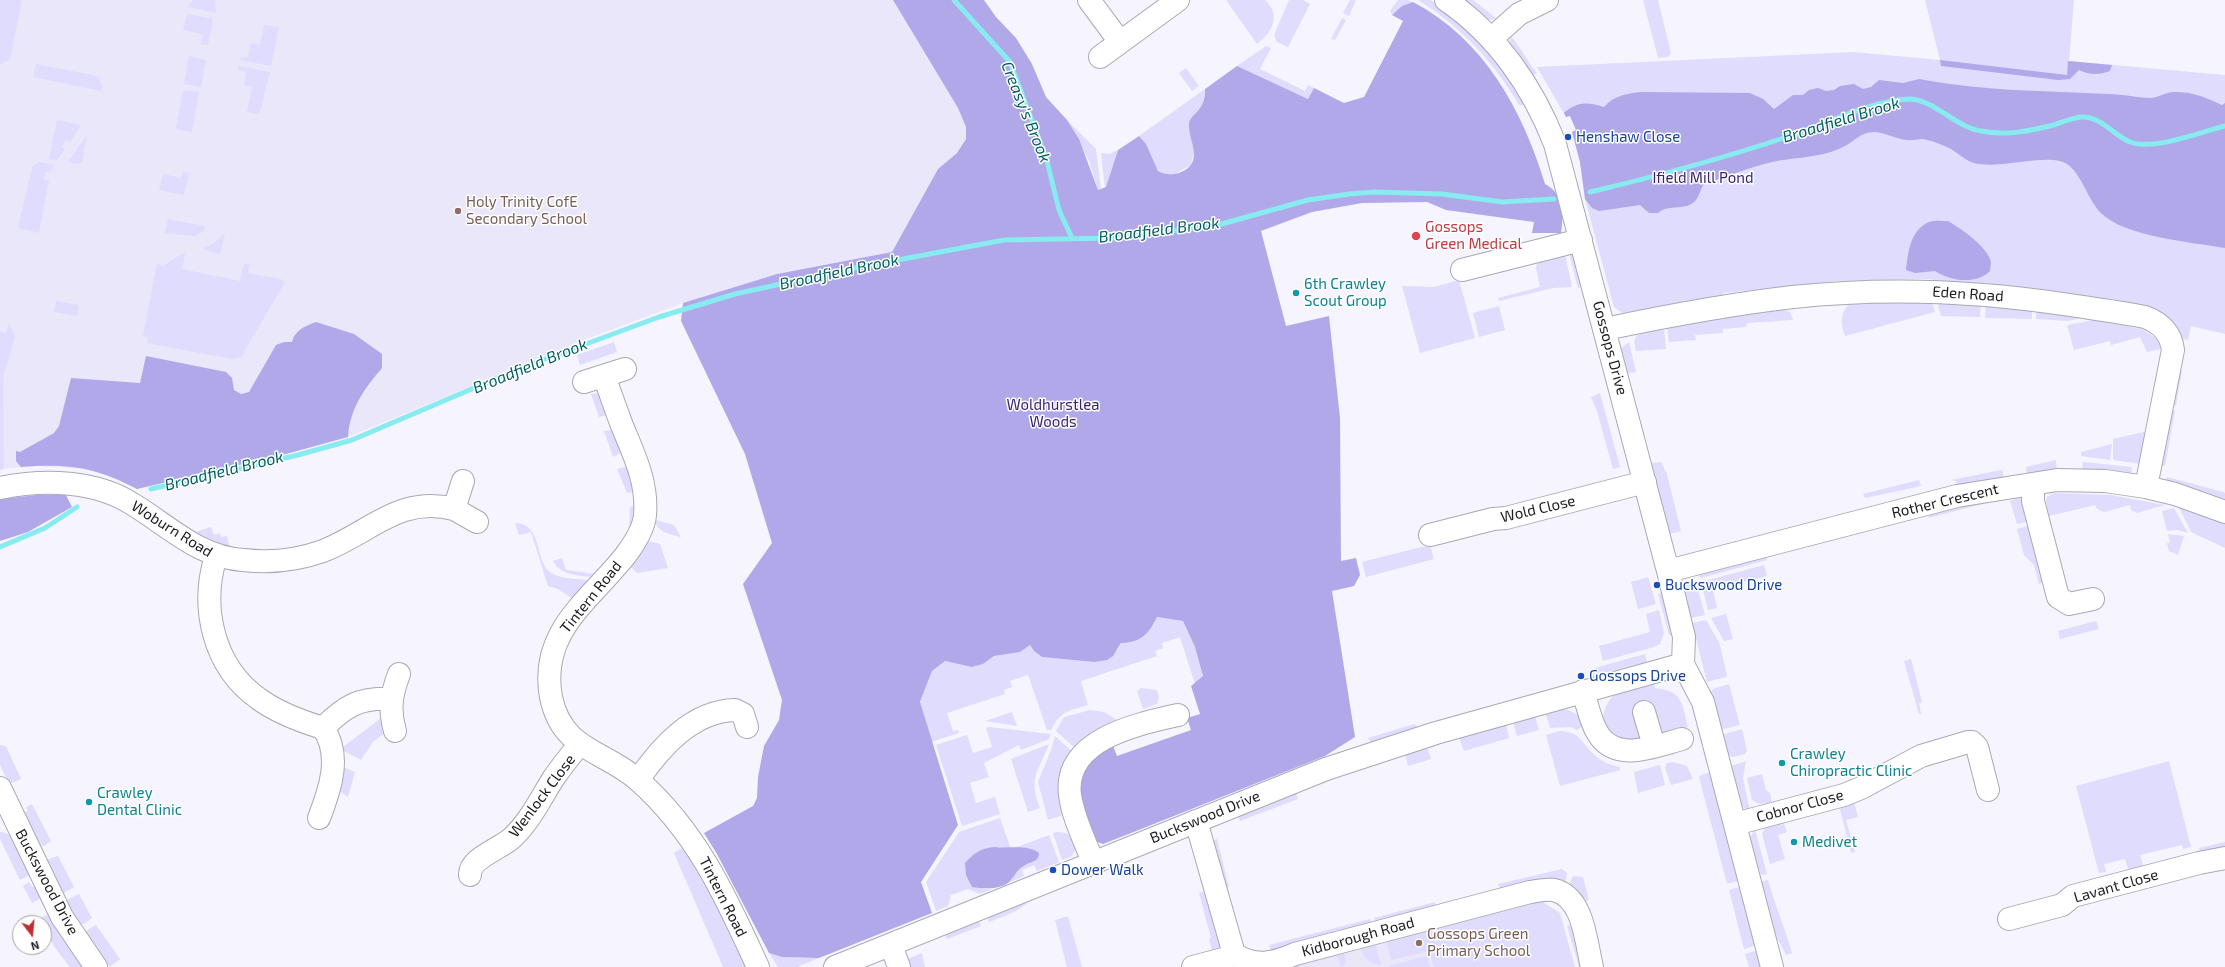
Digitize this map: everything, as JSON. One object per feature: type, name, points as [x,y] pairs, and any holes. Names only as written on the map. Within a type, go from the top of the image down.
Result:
[{"type":"street","points":[[1089,0],[1120,42]]},
{"type":"street","points":[[1100,57],[1178,0]]},
{"type":"street","name":"Gossops Drive","points":[[1446,0],[1470,18],[1491,39],[1514,68],[1540,109],[1555,144],[1668,571],[1684,637],[1683,664],[1702,702],[1772,967]]},
{"type":"street","points":[[1491,39],[1519,14],[1547,0]]},
{"type":"street","points":[[1462,270],[1581,240]]},
{"type":"street","name":"Eden Road","points":[[1605,329],[1719,307],[1793,297],[1867,292],[1956,292],[2050,302],[2145,317],[2157,323],[2169,334],[2173,350],[2146,488]]},
{"type":"street","name":"Tintern Road","points":[[625,369],[594,379],[640,467],[646,501],[645,517],[640,531],[631,547],[561,632],[553,650],[549,667],[552,700],[566,732],[580,745],[622,767],[638,780],[672,816],[699,850],[722,890],[758,967]]},
{"type":"street","name":"Rother Crescent","points":[[1668,571],[1957,496],[2033,485],[2056,480],[2105,481],[2146,488],[2175,494],[2225,512]]},
{"type":"street","points":[[454,509],[463,481]]},
{"type":"street","name":"Wold Close","points":[[1430,535],[1493,519],[1506,518],[1645,482]]},
{"type":"street","name":"Woburn Road","points":[[0,488],[39,484],[88,486],[109,492],[134,504],[196,547],[216,556],[262,561],[304,556],[340,543],[381,519],[415,506],[441,506],[454,509],[477,522]]},
{"type":"street","points":[[2033,485],[2032,501],[2058,597],[2069,604],[2093,599]]},
{"type":"street","points":[[216,556],[209,583],[211,621],[218,646],[230,669],[247,690],[271,707],[297,719],[323,728],[332,748],[332,776],[328,794],[319,818]]},
{"type":"street","name":"Buckswood Drive","points":[[835,967],[1093,862],[1333,767],[1436,733],[1683,664]]},
{"type":"street","points":[[395,731],[391,713],[391,699],[399,674]]},
{"type":"street","points":[[1583,691],[1597,732],[1608,744],[1623,750],[1631,751],[1682,739]]},
{"type":"street","points":[[323,728],[336,715],[357,702],[370,698],[391,699]]},
{"type":"street","points":[[638,780],[668,741],[698,721],[735,710],[743,714],[747,727]]},
{"type":"street","points":[[1644,712],[1654,746]]},
{"type":"street","points":[[1093,862],[1072,806],[1070,793],[1075,768],[1089,750],[1115,732],[1134,725],[1178,715]]},
{"type":"street","name":"Cobnor Close","points":[[1735,824],[1844,794],[1861,788],[1921,756],[1968,742],[1972,742],[1977,747],[1988,790]]},
{"type":"street","name":"Wenlock Close","points":[[470,875],[471,866],[474,862],[498,849],[514,837],[554,778],[580,745]]},
{"type":"street","name":"Buckswood Drive","points":[[0,788],[6,819],[62,917],[96,967]]},
{"type":"street","points":[[1193,967],[1227,958],[1234,954],[1196,821]]},
{"type":"street","name":"Lavant Close","points":[[2009,919],[2062,905],[2072,896],[2199,863],[2225,858]]},
{"type":"street","name":"Kidborough Road","points":[[1234,954],[1251,964],[1273,962],[1295,954],[1530,892],[1554,890],[1564,894],[1573,903],[1579,915],[1592,967]]},
{"type":"street","points":[[891,945],[899,967]]},
{"type":"shaded area","name":"Holy Trinity CofE Secondary School","points":[[0,0],[893,0],[958,108],[966,127],[966,139],[957,153],[938,169],[892,252],[777,274],[683,303],[581,341],[348,437],[286,454],[137,489],[115,477],[93,469],[37,466],[0,469]]},
{"type":"shaded area","name":"Gossops Green Primary School","points":[[1460,920],[1473,967],[1283,967]]},
{"type":"green space","points":[[0,0],[22,0],[10,59],[0,65]]},
{"type":"green space","points":[[193,0],[215,0],[216,13],[187,7]]},
{"type":"green space","name":"Woldhurstlea Woods","points":[[893,0],[984,0],[996,17],[1016,38],[1032,64],[1046,97],[1067,120],[1079,139],[1098,190],[1106,187],[1118,150],[1139,136],[1146,144],[1158,171],[1171,174],[1179,173],[1187,169],[1192,164],[1194,158],[1189,124],[1192,117],[1203,103],[1205,89],[1237,66],[1308,99],[1314,88],[1344,103],[1364,97],[1403,21],[1392,15],[1402,6],[1413,2],[1438,17],[1460,36],[1480,57],[1497,80],[1512,104],[1525,130],[1545,184],[1556,193],[1559,199],[1562,212],[1562,226],[1561,233],[1532,233],[1534,222],[1446,210],[1427,202],[1362,203],[1312,212],[1261,231],[1286,326],[1329,316],[1340,418],[1341,561],[1356,558],[1360,575],[1354,586],[1332,591],[1355,737],[1325,756],[1103,844],[1095,841],[1078,793],[1083,769],[1112,743],[1117,756],[1191,730],[1187,718],[1200,714],[1191,686],[1203,676],[1195,647],[1183,621],[1157,617],[1147,633],[1134,641],[1121,643],[1113,656],[1107,660],[1094,662],[1042,657],[1034,651],[1030,645],[1020,652],[994,656],[983,664],[972,667],[945,661],[932,671],[920,702],[958,825],[921,882],[932,913],[819,958],[782,957],[769,953],[717,854],[704,833],[753,806],[757,798],[758,777],[764,746],[779,720],[782,700],[743,584],[772,543],[745,454],[681,321],[683,303],[777,274],[892,252],[938,169],[957,153],[966,139],[966,127],[958,108]]},
{"type":"green space","points":[[1226,0],[1265,0],[1270,6],[1274,17],[1271,29],[1257,44]]},
{"type":"green space","points":[[1289,0],[1303,0],[1310,4],[1288,47],[1277,42],[1274,35]]},
{"type":"green space","points":[[1350,0],[1356,0],[1349,16],[1343,13]]},
{"type":"green space","points":[[1398,0],[1408,0],[1413,2],[1402,6],[1392,15],[1390,11]]},
{"type":"green space","points":[[1418,0],[1431,0],[1467,28],[1501,65],[1526,105],[1519,105],[1487,60],[1462,33],[1434,10]]},
{"type":"green space","points":[[1461,0],[1473,0],[1497,19],[1488,20]]},
{"type":"green space","points":[[1643,0],[1658,0],[1671,53],[1668,57],[1658,58]]},
{"type":"green space","name":"Ifield Mill Pond","points":[[1925,0],[2074,0],[2069,61],[2225,75],[2225,334],[2191,326],[2188,340],[2177,338],[2173,329],[1942,287],[1931,279],[1836,281],[1724,293],[1717,301],[1642,315],[1641,310],[1622,313],[1614,307],[1585,199],[1580,162],[1572,132],[1576,130],[1570,116],[1566,117],[1537,67],[1853,52],[1940,60]]},
{"type":"green space","points":[[187,14],[213,19],[208,45],[201,44],[203,34],[183,30]]},
{"type":"green space","points":[[1342,18],[1346,20],[1335,40],[1331,39]]},
{"type":"green space","points":[[264,25],[279,27],[271,66],[240,60],[241,57],[248,58],[251,43],[260,45]]},
{"type":"green space","points":[[1510,36],[1537,73],[1531,77],[1509,45]]},
{"type":"green space","points":[[1266,46],[1271,48],[1260,69],[1305,91],[1308,85],[1314,88],[1308,99],[1237,66]]},
{"type":"green space","points":[[189,56],[206,60],[201,87],[184,84]]},
{"type":"green space","points":[[1940,60],[2067,75],[2068,61],[2112,65],[2110,71],[2091,74],[2079,70],[2070,79],[2058,80],[1941,66]]},
{"type":"green space","points":[[36,64],[97,76],[102,85],[101,91],[33,77]]},
{"type":"green space","points":[[239,66],[270,72],[260,112],[257,114],[247,112],[252,87],[244,85],[246,71],[238,70]]},
{"type":"green space","points":[[1186,68],[1199,86],[1192,91],[1179,73]]},
{"type":"green space","points":[[1919,79],[1990,88],[2114,94],[2147,98],[2172,92],[2185,92],[2210,99],[2222,105],[2225,103],[2225,248],[2177,241],[2142,233],[2126,228],[2112,221],[2096,208],[2072,168],[2059,161],[2036,160],[1984,165],[1971,162],[1941,144],[1922,139],[1903,139],[1875,132],[1866,133],[1835,151],[1808,157],[1772,162],[1737,172],[1703,185],[1696,200],[1688,206],[1668,208],[1658,213],[1649,213],[1640,205],[1599,211],[1592,208],[1585,199],[1580,162],[1572,132],[1576,130],[1570,116],[1566,117],[1564,113],[1573,106],[1583,104],[1593,104],[1604,107],[1612,100],[1620,96],[1640,92],[1750,93],[1763,99],[1774,109],[1793,95],[1803,95],[1809,90],[1818,88],[1826,91],[1834,90],[1840,86],[1854,84],[1863,89],[1871,87],[1879,80],[1903,83]]},
{"type":"green space","points":[[1205,89],[1204,104],[1189,125],[1194,151],[1191,165],[1175,174],[1163,174],[1155,166],[1146,145],[1139,136]]},
{"type":"green space","points":[[183,90],[199,92],[192,132],[176,129]]},
{"type":"green space","points":[[57,120],[81,125],[70,142],[66,140],[62,147],[65,150],[57,160],[49,159]]},
{"type":"green space","points":[[1067,120],[1096,149],[1101,189],[1098,190],[1089,161]]},
{"type":"green space","points":[[87,135],[82,162],[78,164],[68,162]]},
{"type":"green space","points":[[1118,150],[1105,188],[1101,153],[1110,154]]},
{"type":"green space","points":[[39,162],[54,165],[50,172],[45,172],[44,180],[49,180],[39,233],[18,228],[32,167]]},
{"type":"green space","points":[[183,172],[189,173],[184,195],[159,190],[163,174],[181,178]]},
{"type":"green space","points":[[168,219],[205,226],[204,231],[195,236],[165,233]]},
{"type":"green space","points":[[1948,221],[1972,237],[1983,248],[1991,260],[1990,271],[1978,278],[1963,280],[1948,277],[1935,271],[1915,273],[1906,270],[1909,249],[1918,230],[1929,222]]},
{"type":"green space","points":[[225,233],[220,254],[202,249],[214,243]]},
{"type":"green space","points":[[1574,252],[1585,286],[1578,288],[1569,253]]},
{"type":"green space","points":[[185,253],[182,269],[240,281],[244,264],[250,264],[248,273],[281,279],[285,282],[241,357],[232,359],[147,343],[148,338],[143,336],[157,264],[164,266],[171,260]]},
{"type":"green space","points":[[1565,254],[1572,287],[1553,288],[1499,301],[1498,298],[1540,287],[1536,268],[1537,262]]},
{"type":"green space","points":[[1459,280],[1475,338],[1420,353],[1402,286],[1434,287]]},
{"type":"green space","points":[[1855,299],[1931,299],[1935,312],[1845,336],[1842,325],[1842,315],[1850,303]]},
{"type":"green space","points":[[56,301],[79,305],[77,316],[54,312]]},
{"type":"green space","points":[[1937,301],[1981,301],[1980,317],[1941,316]]},
{"type":"green space","points":[[1986,302],[2032,306],[2032,319],[1985,318]]},
{"type":"green space","points":[[1499,306],[1505,330],[1479,337],[1473,313]]},
{"type":"green space","points":[[2036,307],[2094,316],[2067,321],[2036,319]]},
{"type":"green space","points":[[1781,309],[1790,312],[1793,320],[1747,323],[1746,327],[1723,329],[1723,333],[1695,335],[1696,340],[1669,342],[1667,327]]},
{"type":"green space","points":[[2094,320],[2142,329],[2158,339],[2161,349],[2147,352],[2140,337],[2111,345],[2110,341],[2074,350],[2067,325]]},
{"type":"green space","points":[[316,322],[354,334],[382,354],[382,368],[364,391],[355,408],[349,427],[348,437],[286,454],[137,489],[94,471],[67,466],[21,467],[16,461],[16,451],[20,452],[54,433],[59,426],[71,378],[140,383],[146,356],[226,372],[232,378],[234,390],[241,394],[249,392],[276,345],[284,342],[292,342],[298,331]]},
{"type":"green space","points":[[9,323],[15,337],[4,374],[4,469],[0,470],[0,332],[6,333]]},
{"type":"green space","points":[[1664,328],[1666,349],[1636,351],[1634,341],[1637,335]]},
{"type":"green space","points":[[614,342],[617,352],[580,365],[577,355]]},
{"type":"green space","points":[[1629,342],[1636,372],[1626,373],[1620,349]]},
{"type":"green space","points":[[2176,371],[2182,371],[2176,406],[2169,405]]},
{"type":"green space","points":[[599,393],[611,414],[599,417],[591,394]]},
{"type":"green space","points":[[1600,393],[1620,467],[1613,469],[1597,411],[1591,397]]},
{"type":"green space","points":[[2169,410],[2175,411],[2165,466],[2158,465]]},
{"type":"green space","points":[[617,429],[627,450],[613,457],[604,431]]},
{"type":"green space","points":[[2148,431],[2142,464],[2113,460],[2113,439]]},
{"type":"green space","points":[[2112,444],[2110,460],[2081,456],[2081,452]]},
{"type":"green space","points":[[2056,460],[2057,473],[2027,474],[2026,467]]},
{"type":"green space","points":[[1661,462],[1667,474],[1681,531],[1669,534],[1650,466],[1653,463]]},
{"type":"green space","points":[[2083,462],[2132,467],[2131,478],[2082,472]]},
{"type":"green space","points":[[634,465],[639,491],[627,493],[617,469]]},
{"type":"green space","points":[[2001,470],[2003,471],[2003,478],[1956,486],[1956,481],[1951,480]]},
{"type":"green space","points":[[2167,477],[2223,492],[2225,493],[2225,501],[2165,484]]},
{"type":"green space","points":[[1919,480],[1921,486],[1865,498],[1863,494]]},
{"type":"green space","points":[[2054,493],[2110,495],[2165,505],[2137,513],[2131,510],[2130,505],[2104,512],[2097,509],[2095,505],[2049,516],[2046,501],[2047,497]]},
{"type":"green space","points":[[37,495],[66,495],[72,507],[28,532],[0,541],[0,499]]},
{"type":"green space","points":[[2020,497],[2030,521],[2017,524],[2010,501]]},
{"type":"green space","points":[[2005,498],[1929,518],[1928,512]]},
{"type":"green space","points":[[2177,503],[2225,519],[2225,548],[2191,532]]},
{"type":"green space","points":[[640,505],[635,530],[629,529],[630,507]]},
{"type":"green space","points":[[2174,508],[2188,533],[2177,530],[2167,531],[2162,511]]},
{"type":"green space","points":[[655,520],[674,525],[681,537],[661,530],[658,528]]},
{"type":"green space","points":[[515,523],[524,525],[531,530],[535,537],[543,562],[547,569],[553,574],[566,578],[590,580],[573,599],[558,589],[548,586],[531,532],[519,535]]},
{"type":"green space","points":[[2031,525],[2044,582],[2039,584],[2034,565],[2024,555],[2017,529]]},
{"type":"green space","points":[[211,527],[214,535],[220,533],[221,537],[227,536],[230,548],[196,532]]},
{"type":"green space","points":[[2168,534],[2184,536],[2178,555],[2169,551],[2167,543],[2170,542]]},
{"type":"green space","points":[[648,541],[660,544],[668,568],[637,573],[631,567]]},
{"type":"green space","points":[[1430,545],[1434,559],[1366,577],[1362,562]]},
{"type":"green space","points":[[1765,553],[1767,560],[1701,578],[1697,572]]},
{"type":"green space","points":[[562,558],[566,570],[594,574],[591,577],[565,572],[556,566],[553,561]]},
{"type":"green space","points":[[1764,565],[1767,576],[1713,590],[1717,608],[1708,610],[1701,582]]},
{"type":"green space","points":[[1648,577],[1656,604],[1638,609],[1631,582]]},
{"type":"green space","points":[[1696,583],[1705,615],[1691,618],[1683,587]]},
{"type":"green space","points":[[1664,592],[1673,635],[1669,635],[1658,594]]},
{"type":"green space","points":[[1659,610],[1664,633],[1660,644],[1603,661],[1599,646],[1650,632],[1646,614]]},
{"type":"green space","points":[[1726,614],[1733,639],[1724,641],[1711,618]]},
{"type":"green space","points":[[1157,617],[1183,621],[1195,647],[1203,676],[1195,684],[1180,637],[1162,643],[1163,648],[1155,651],[1157,656],[1081,681],[1088,705],[1066,712],[1058,718],[1051,730],[1047,730],[1028,675],[1010,681],[1012,687],[1004,690],[1005,694],[947,713],[953,731],[958,730],[959,733],[931,742],[920,703],[932,671],[945,661],[973,667],[983,664],[994,656],[1020,652],[1030,645],[1034,651],[1042,657],[1094,662],[1118,650],[1121,643],[1128,643],[1139,639],[1147,633]]},
{"type":"green space","points":[[1706,620],[1719,642],[1727,675],[1726,677],[1707,682],[1692,623]]},
{"type":"green space","points":[[2096,621],[2099,629],[2060,639],[2058,631]]},
{"type":"green space","points":[[1645,654],[1647,662],[1593,676],[1591,669]]},
{"type":"green space","points":[[1911,659],[1922,702],[1919,703],[1921,714],[1919,714],[1904,661]]},
{"type":"green space","points":[[1654,684],[1655,688],[1671,692],[1680,700],[1688,727],[1660,734],[1640,736],[1637,740],[1628,743],[1611,735],[1604,724],[1604,712],[1609,701],[1618,693],[1626,689]]},
{"type":"green space","points":[[1729,684],[1740,725],[1720,730],[1710,692],[1713,689]]},
{"type":"green space","points":[[1141,688],[1157,690],[1159,697],[1157,704],[1143,709],[1137,691]]},
{"type":"green space","points":[[1564,708],[1578,715],[1584,725],[1577,730],[1571,727],[1550,728],[1545,711]]},
{"type":"green space","points":[[1090,710],[1104,712],[1118,721],[1077,750],[1056,731],[1064,717]]},
{"type":"green space","points":[[1012,712],[1017,726],[985,721]]},
{"type":"green space","points":[[1534,713],[1539,730],[1517,736],[1513,722]]},
{"type":"green space","points":[[381,718],[387,731],[373,742],[361,760],[344,751],[343,747]]},
{"type":"green space","points":[[1506,723],[1509,738],[1464,751],[1459,738],[1461,735]]},
{"type":"green space","points":[[1414,724],[1420,729],[1372,745],[1368,738]]},
{"type":"green space","points":[[989,727],[1051,734],[1049,739],[1021,750],[1019,745],[984,763],[989,777],[970,783],[976,803],[995,797],[1000,814],[962,826],[936,745],[967,735],[973,753],[992,747],[986,728]]},
{"type":"green space","points":[[1742,729],[1747,751],[1745,754],[1733,757],[1727,755],[1721,735]]},
{"type":"green space","points":[[1560,731],[1572,733],[1577,736],[1600,760],[1620,767],[1620,770],[1560,786],[1546,735]]},
{"type":"green space","points":[[1055,736],[1074,753],[1066,814],[1048,820],[1038,782]]},
{"type":"green space","points":[[1049,744],[1038,769],[1035,782],[1036,798],[1040,808],[1028,812],[1011,759]]},
{"type":"green space","points":[[0,745],[6,746],[21,779],[9,784],[0,765]]},
{"type":"green space","points":[[1427,747],[1431,759],[1408,766],[1405,754]]},
{"type":"green space","points":[[1746,761],[1743,778],[1750,811],[1741,806],[1731,766]]},
{"type":"green space","points":[[2169,761],[2191,847],[2183,849],[2182,845],[2140,855],[2144,868],[2129,872],[2125,859],[2104,864],[2106,872],[2099,873],[2076,786]]},
{"type":"green space","points":[[1673,762],[1687,766],[1693,779],[1671,785],[1665,768],[1667,763]]},
{"type":"green space","points":[[1660,765],[1665,785],[1638,793],[1634,772]]},
{"type":"green space","points":[[343,767],[355,772],[348,797],[341,792],[338,785]]},
{"type":"green space","points":[[1711,772],[1738,881],[1727,884],[1699,777]]},
{"type":"green space","points":[[1762,774],[1766,790],[1770,793],[1772,802],[1759,804],[1752,800],[1747,778]]},
{"type":"green space","points":[[1296,791],[1298,799],[1240,821],[1237,814]]},
{"type":"green space","points":[[1854,802],[1858,817],[1846,820],[1855,852],[1851,853],[1840,809],[1842,806]]},
{"type":"green space","points":[[32,804],[51,841],[44,846],[39,845],[24,813],[28,811],[26,807]]},
{"type":"green space","points":[[1000,818],[1011,849],[995,847],[982,889],[993,889],[980,894],[968,889],[951,895],[948,906],[936,911],[926,882],[959,832]]},
{"type":"green space","points":[[1783,821],[1787,832],[1778,835],[1785,859],[1770,864],[1762,834],[1766,826]]},
{"type":"green space","points":[[1755,829],[1767,874],[1761,875],[1749,839]]},
{"type":"green space","points":[[0,832],[6,833],[15,842],[23,855],[31,874],[20,880],[0,839]]},
{"type":"green space","points":[[1057,832],[1070,835],[1076,847],[1072,856],[1062,860],[1053,833]]},
{"type":"green space","points":[[1049,835],[1059,862],[1037,871],[1034,865],[1022,870],[1024,876],[1010,882],[1021,868],[1036,860],[1030,848],[1014,848]]},
{"type":"green space","points":[[1217,839],[1229,887],[1222,890],[1210,841]]},
{"type":"green space","points":[[2225,842],[2225,849],[2202,856],[2199,848]]},
{"type":"green space","points":[[685,846],[704,879],[748,967],[723,967],[674,853]]},
{"type":"green space","points":[[995,847],[1018,847],[1034,850],[1039,853],[1039,856],[1038,859],[1026,864],[1020,869],[1008,883],[1003,886],[988,888],[972,887],[966,875],[965,863],[978,852]]},
{"type":"green space","points":[[58,856],[74,887],[62,894],[46,860]]},
{"type":"green space","points":[[1562,869],[1567,873],[1565,886],[1501,892],[1498,884]]},
{"type":"green space","points":[[1573,876],[1583,877],[1589,900],[1582,902],[1568,887]]},
{"type":"green space","points":[[1768,880],[1792,953],[1786,955],[1772,928],[1760,882]]},
{"type":"green space","points":[[29,882],[32,887],[37,885],[41,898],[32,903],[23,886]]},
{"type":"green space","points":[[1740,887],[1757,945],[1744,949],[1729,890]]},
{"type":"green space","points":[[1205,891],[1221,949],[1212,951],[1209,939],[1211,938],[1199,893]]},
{"type":"green space","points":[[79,894],[92,918],[84,924],[79,924],[66,903],[66,900]]},
{"type":"green space","points":[[1029,898],[1030,900],[1026,904],[1016,911],[989,922],[987,915]]},
{"type":"green space","points":[[1537,901],[1543,902],[1560,913],[1575,967],[1434,967],[1429,951],[1391,960],[1386,940]]},
{"type":"green space","points":[[1435,902],[1436,908],[1376,925],[1374,918]]},
{"type":"green space","points":[[52,916],[85,967],[70,967],[52,943]]},
{"type":"green space","points":[[1068,916],[1082,967],[1067,967],[1055,920]]},
{"type":"green space","points":[[978,919],[981,926],[947,939],[944,932]]},
{"type":"green space","points":[[1370,919],[1372,926],[1271,953],[1269,945]]},
{"type":"green space","points":[[1575,922],[1587,967],[1579,967],[1567,926]]},
{"type":"green space","points":[[96,925],[120,959],[111,966],[108,966],[84,932]]},
{"type":"green space","points":[[1375,943],[1381,965],[1370,962],[1363,954],[1360,946]]},
{"type":"green space","points":[[1344,950],[1346,963],[1341,967],[1337,956],[1294,967],[1283,967]]},
{"type":"green space","points":[[1758,950],[1762,967],[1749,967],[1745,954]]},
{"type":"green space","points":[[769,953],[782,957],[819,958],[797,967],[778,967]]},
{"type":"green space","points":[[922,953],[925,967],[906,967],[905,960]]},
{"type":"green space","points":[[1427,956],[1430,967],[1389,967],[1389,966]]},
{"type":"waterway","name":"Creasy's Brook","points":[[954,0],[1010,62],[1047,161],[1059,210],[1072,238]]},
{"type":"waterway","name":"Broadfield Brook","points":[[1590,192],[1666,173],[1740,152],[1790,136],[1849,113],[1895,100],[1918,100],[1927,103],[1971,128],[1981,131],[2000,133],[2027,131],[2083,117],[2102,123],[2130,142],[2151,144],[2177,140],[2225,126]]},
{"type":"waterway","name":"Broadfield Brook","points":[[151,489],[298,455],[352,440],[521,368],[659,317],[735,294],[855,268],[1004,240],[1115,238],[1218,225],[1308,200],[1349,194],[1374,192],[1442,194],[1502,202],[1554,199]]},
{"type":"waterway","points":[[0,547],[45,528],[77,507]]},
{"type":"place","name":"Henshaw Close","points":[[1568,137]]},
{"type":"place","name":"Holy Trinity CofE Secondary School","points":[[458,211]]},
{"type":"place","name":"Gossops Green Medical","points":[[1416,236]]},
{"type":"place","name":"6th Crawley Scout Group","points":[[1296,293]]},
{"type":"place","name":"Buckswood Drive","points":[[1657,585]]},
{"type":"place","name":"Gossops Drive","points":[[1581,676]]},
{"type":"place","name":"Crawley Chiropractic Clinic","points":[[1782,763]]},
{"type":"place","name":"Crawley Dental Clinic","points":[[89,802]]},
{"type":"place","name":"Medivet","points":[[1794,842]]},
{"type":"place","name":"Dower Walk","points":[[1053,870]]},
{"type":"place","name":"Gossops Green Primary School","points":[[1419,943]]}]
